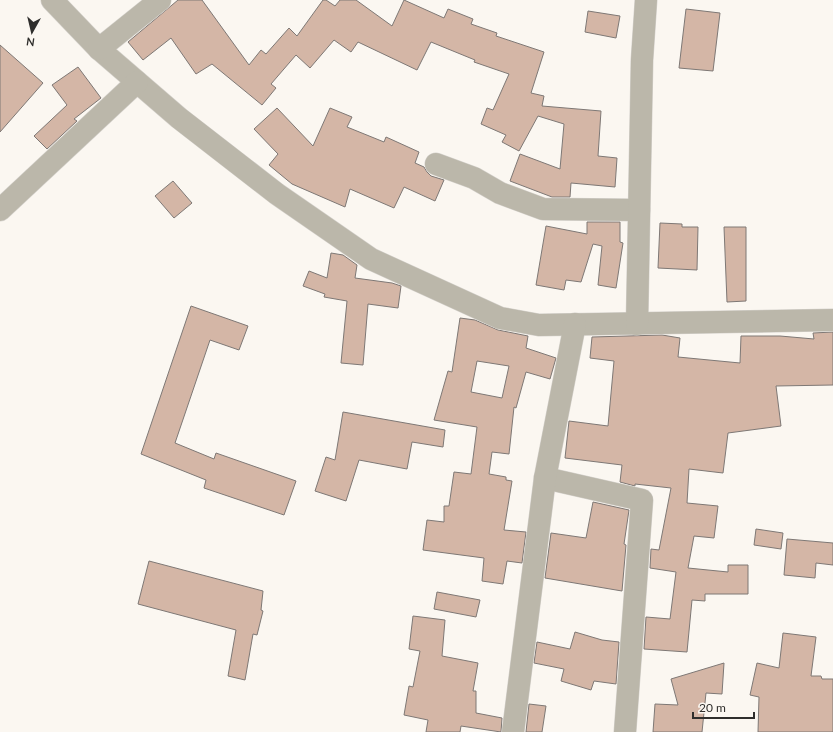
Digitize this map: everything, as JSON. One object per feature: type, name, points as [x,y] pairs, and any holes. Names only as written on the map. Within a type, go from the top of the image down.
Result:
[{"type":"street","points":[[52,0],[99,49],[137,82],[179,118],[277,194],[371,259],[500,318],[539,325],[833,320]]},
{"type":"street","points":[[99,49],[160,0]]},
{"type":"street","points":[[637,324],[642,60],[646,0]]},
{"type":"street","points":[[0,210],[137,82]]},
{"type":"street","points":[[436,164],[474,178],[500,193],[543,209],[639,210]]},
{"type":"street","points":[[513,732],[545,478],[575,324]]},
{"type":"street","points":[[545,478],[642,500],[625,732]]},
{"type":"building","points":[[178,0],[202,0],[249,65],[261,50],[266,54],[289,28],[297,36],[323,0],[326,0],[335,6],[340,0],[356,0],[392,26],[404,0],[444,18],[448,9],[473,19],[471,24],[497,33],[496,36],[544,52],[531,93],[544,96],[542,106],[601,111],[598,156],[617,158],[615,187],[571,183],[570,197],[552,197],[510,181],[520,154],[560,169],[564,124],[538,116],[519,151],[502,142],[506,135],[481,124],[487,108],[493,110],[509,74],[474,62],[475,60],[431,42],[417,70],[358,42],[351,52],[334,40],[310,68],[296,55],[271,84],[276,88],[262,105],[212,64],[196,74],[171,38],[143,60],[128,42]]},
{"type":"building","points":[[686,9],[720,13],[713,71],[679,68]]},
{"type":"building","points":[[588,11],[620,16],[616,38],[585,32]]},
{"type":"building","points":[[0,45],[43,83],[0,132]]},
{"type":"building","points":[[78,67],[101,98],[74,119],[77,121],[47,149],[34,136],[67,105],[52,85]]},
{"type":"building","points":[[277,108],[313,146],[330,108],[352,117],[347,127],[384,142],[386,137],[419,152],[415,163],[424,167],[431,176],[444,180],[435,201],[404,187],[394,208],[350,189],[345,207],[292,184],[269,165],[278,154],[254,129]]},
{"type":"building","points":[[173,181],[192,203],[174,218],[155,196]]},
{"type":"building","points":[[587,222],[620,222],[620,242],[623,243],[616,288],[598,285],[602,246],[593,244],[581,282],[566,280],[564,290],[536,285],[546,226],[587,234]]},
{"type":"building","points":[[660,223],[682,224],[682,227],[698,227],[697,270],[658,268]]},
{"type":"building","points":[[724,227],[746,227],[746,301],[727,302]]},
{"type":"building","points":[[331,253],[343,255],[357,265],[355,278],[392,283],[401,286],[398,308],[368,304],[363,365],[341,363],[347,301],[324,297],[325,294],[303,286],[309,271],[327,278]]},
{"type":"building","points":[[191,306],[248,326],[239,350],[210,340],[175,443],[214,459],[216,453],[296,481],[284,515],[204,488],[206,480],[141,454]]},
{"type":"building","points":[[460,318],[475,320],[498,330],[528,336],[526,348],[556,358],[550,379],[526,372],[516,408],[514,407],[509,454],[492,452],[489,474],[506,477],[506,480],[512,481],[504,530],[526,532],[522,563],[507,561],[503,584],[482,581],[484,558],[423,550],[427,520],[444,522],[444,506],[449,506],[454,472],[471,474],[477,427],[434,420],[448,371],[452,372]],"holes":[[[477,361],[509,366],[502,398],[471,392]]]},
{"type":"building","points":[[833,332],[833,385],[776,386],[781,426],[728,433],[723,473],[689,469],[687,503],[718,506],[714,538],[694,536],[688,568],[728,572],[728,565],[748,565],[748,594],[705,594],[705,601],[692,600],[687,652],[644,649],[646,617],[670,619],[676,572],[650,568],[651,549],[659,550],[671,488],[635,484],[635,486],[620,482],[622,465],[565,458],[569,421],[608,426],[614,361],[590,358],[592,337],[662,335],[680,338],[678,357],[740,363],[741,336],[780,336],[814,339],[813,333]]},
{"type":"building","points":[[343,412],[445,430],[443,447],[412,442],[407,469],[359,460],[346,501],[315,491],[326,457],[335,460]]},
{"type":"building","points":[[593,502],[629,510],[624,544],[626,545],[622,591],[545,578],[551,533],[586,538]]},
{"type":"building","points":[[756,529],[783,533],[781,549],[754,545]]},
{"type":"building","points":[[787,539],[833,543],[833,565],[816,563],[815,578],[784,575]]},
{"type":"building","points":[[149,561],[263,591],[261,610],[263,611],[257,635],[253,634],[245,680],[228,676],[236,630],[138,604]]},
{"type":"building","points":[[437,592],[480,600],[476,617],[434,609]]},
{"type":"building","points":[[413,616],[445,620],[442,656],[478,663],[473,691],[476,691],[476,713],[502,718],[501,732],[461,726],[460,732],[426,732],[428,720],[404,715],[409,686],[413,687],[420,651],[409,649]]},
{"type":"building","points":[[575,632],[602,640],[619,642],[616,684],[594,681],[591,690],[561,681],[564,669],[534,663],[537,642],[570,649]]},
{"type":"building","points":[[783,633],[816,637],[811,676],[821,676],[822,679],[833,679],[833,732],[758,732],[759,697],[750,695],[757,663],[779,668]]},
{"type":"building","points":[[724,663],[722,694],[706,693],[702,732],[653,732],[655,704],[678,705],[671,679]]},
{"type":"building","points":[[529,704],[546,706],[542,732],[526,732]]}]
